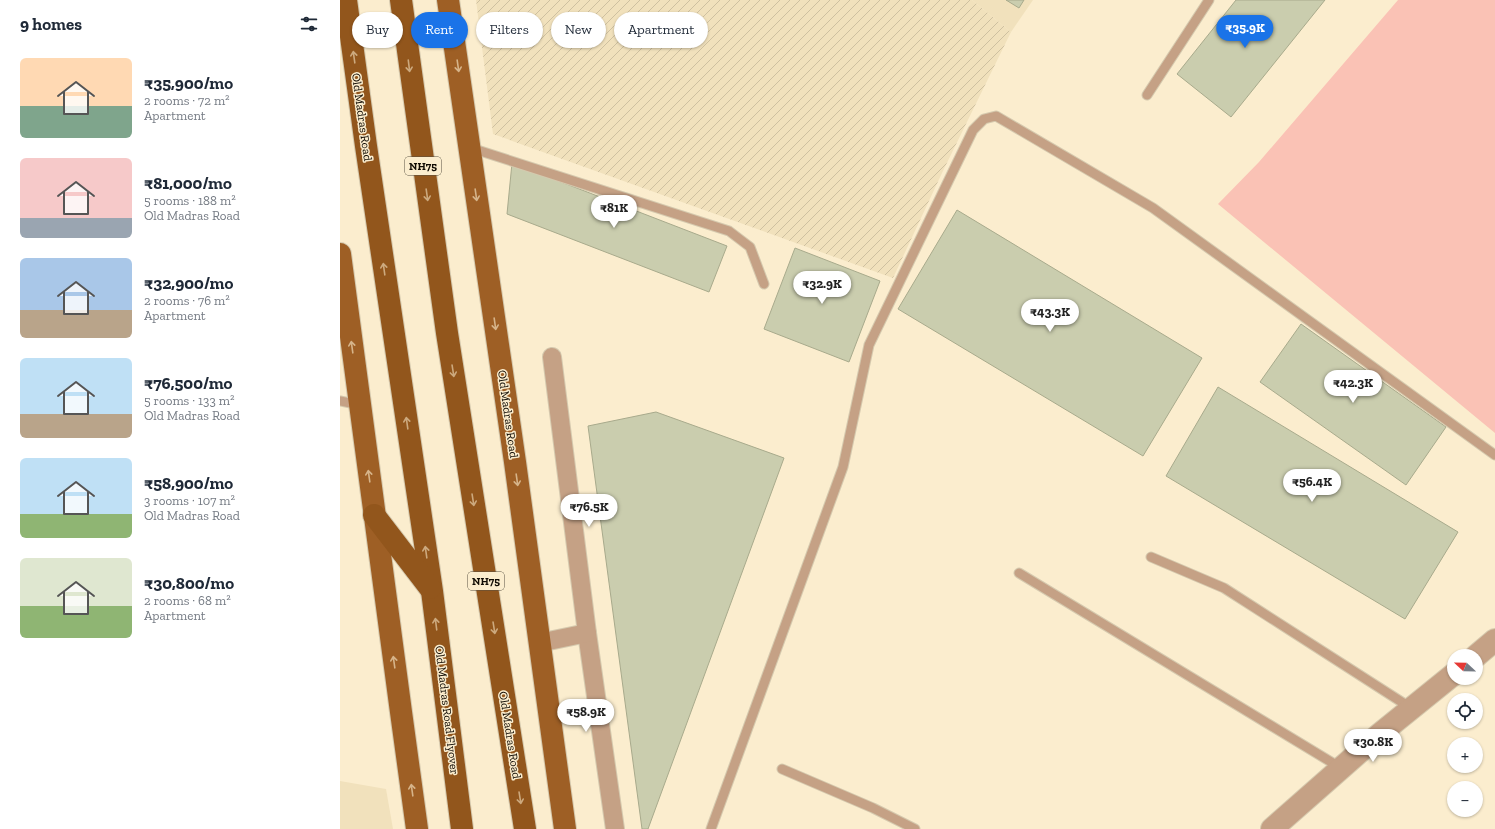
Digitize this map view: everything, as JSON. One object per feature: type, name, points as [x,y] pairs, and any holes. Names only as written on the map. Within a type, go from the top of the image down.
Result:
[{"type":"highway","name":"Old Madras Road","points":[[346,0],[366,146],[432,591]]},
{"type":"highway","name":"Old Madras Road","points":[[400,0],[447,333],[525,829]]},
{"type":"highway","points":[[374,515],[432,591]]},
{"type":"highway","name":"Old Madras Road Flyover","points":[[432,591],[462,829]]},
{"type":"main road","name":"Old Madras Road","points":[[448,0],[540,643],[565,829]]},
{"type":"main road","points":[[340,254],[350,403],[374,515],[417,829]]},
{"type":"street","points":[[552,357],[587,633],[615,829]]},
{"type":"street","points":[[540,643],[587,633]]},
{"type":"street","points":[[1483,650],[1495,640]]},
{"type":"street","points":[[1272,829],[1411,708],[1447,680]]},
{"type":"lane","points":[[1147,95],[1209,0]]},
{"type":"lane","points":[[711,829],[844,467],[869,346],[973,130],[984,118],[996,116],[1153,208],[1495,455]]},
{"type":"lane","points":[[469,148],[729,231],[750,247],[764,284]]},
{"type":"lane","points":[[1151,557],[1224,588],[1411,708]]},
{"type":"lane","points":[[1019,573],[1341,768]]},
{"type":"lane","points":[[782,769],[873,808],[916,829]]},
{"type":"shaded area","points":[[476,0],[972,0],[1011,32],[942,173],[893,278],[493,134],[482,48],[543,48],[543,12],[478,12]]},
{"type":"shaded area","points":[[972,0],[1033,0],[1011,32]]},
{"type":"shaded area","points":[[1398,0],[1495,0],[1495,433],[1218,204],[1259,162]]},
{"type":"shaded area","points":[[340,781],[386,789],[393,829],[340,829]]},
{"type":"building","points":[[1006,0],[1024,0],[1019,8]]},
{"type":"building","points":[[1236,0],[1325,0],[1231,117],[1177,74]]},
{"type":"building","points":[[512,163],[727,246],[709,292],[507,214]]},
{"type":"building","points":[[957,210],[1202,358],[1143,456],[898,309]]},
{"type":"building","points":[[795,248],[880,281],[849,362],[764,329]]},
{"type":"building","points":[[1301,324],[1446,427],[1406,485],[1260,382]]},
{"type":"building","points":[[1218,387],[1458,532],[1405,619],[1166,476]]},
{"type":"building","points":[[656,412],[784,458],[648,829],[642,829],[588,426]]}]
